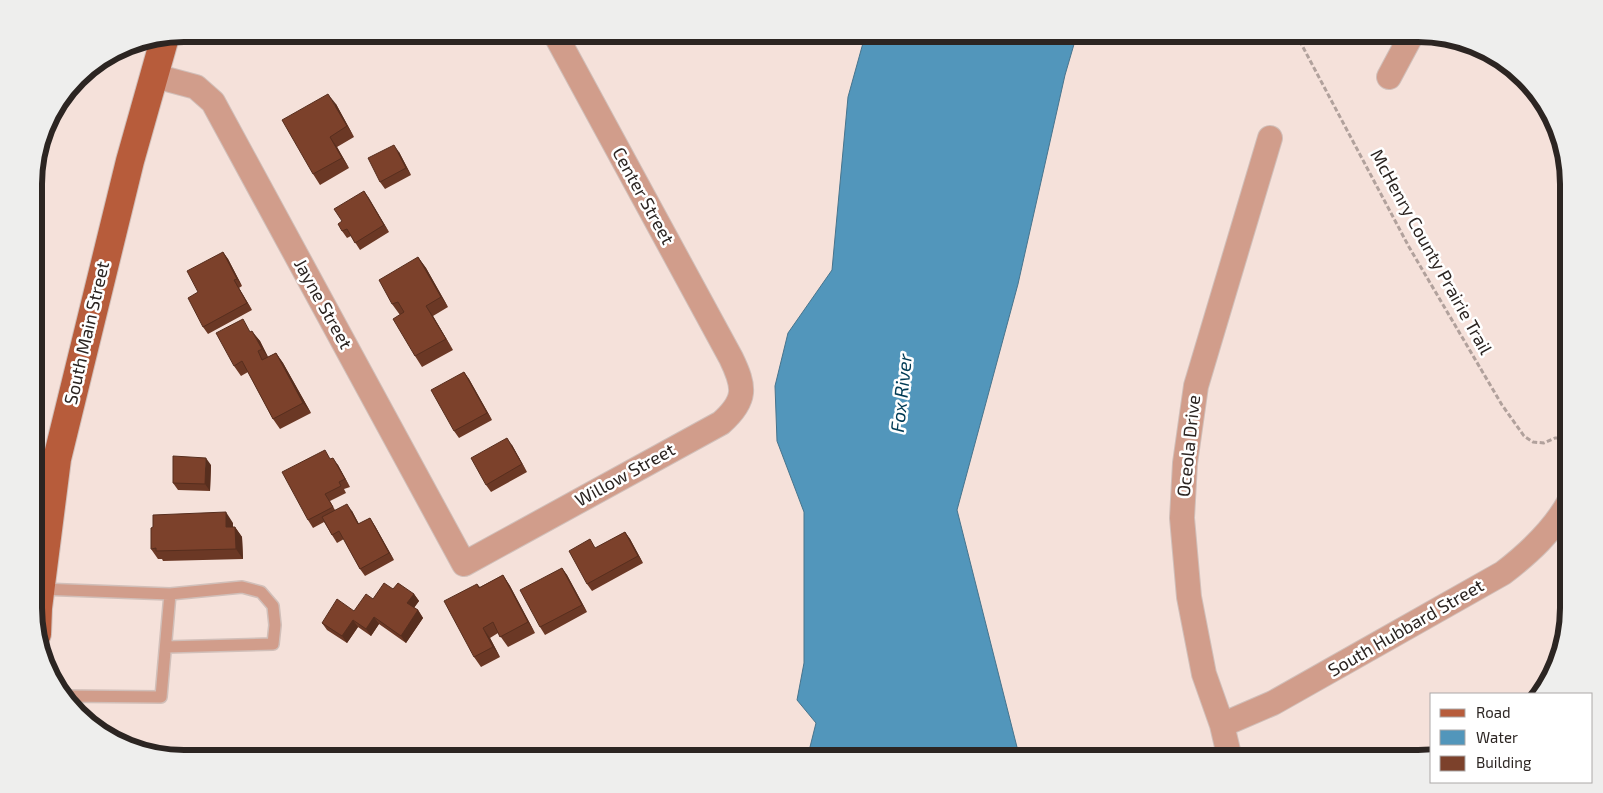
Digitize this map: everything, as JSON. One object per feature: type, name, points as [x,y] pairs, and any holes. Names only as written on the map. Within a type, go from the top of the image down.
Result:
[{"type":"main road","name":"South Main Street","points":[[42,573],[57,459],[125,179],[164,44]]},
{"type":"street","points":[[1389,77],[1408,42]]},
{"type":"street","name":"Center Street","points":[[559,43],[730,358]]},
{"type":"street","name":"Jayne Street","points":[[155,76],[196,87],[213,102],[464,564]]},
{"type":"street","name":"Oceola Drive","points":[[1228,750],[1222,725],[1204,674],[1189,597],[1182,518],[1185,464],[1196,386],[1270,138]]},
{"type":"street","name":"Willow Street","points":[[464,564],[721,422],[738,406],[741,394],[738,374],[730,358]]},
{"type":"street","name":"South Hubbard Street","points":[[1222,725],[1273,704],[1503,573],[1531,551],[1560,517]]},
{"type":"lane","points":[[42,589],[170,594],[242,587],[261,592],[273,606],[275,625],[273,644],[166,647]]},
{"type":"lane","points":[[73,696],[161,697],[170,594]]},
{"type":"path","name":"McHenry County Prairie Trail","points":[[1300,42],[1409,247],[1502,405],[1524,436],[1533,442],[1544,443],[1560,438]]},
{"type":"water","name":"Fox River","points":[[1075,42],[1065,75],[1018,284],[957,510],[1018,750],[809,750],[816,723],[797,700],[804,663],[804,512],[777,441],[775,386],[788,333],[832,270],[848,97],[863,43]]},
{"type":"building","points":[[328,94],[347,126],[330,137],[342,158],[313,174],[282,120]]},
{"type":"building","points":[[394,145],[406,168],[380,182],[368,158]]},
{"type":"building","points":[[364,191],[384,225],[355,243],[347,229],[342,231],[338,224],[342,221],[334,209]]},
{"type":"building","points":[[223,252],[237,279],[234,280],[247,303],[203,327],[188,298],[198,292],[187,271]]},
{"type":"building","points":[[418,257],[441,297],[426,306],[446,339],[415,356],[393,319],[404,312],[398,302],[392,304],[379,280]]},
{"type":"building","points":[[243,319],[262,349],[258,351],[262,360],[276,353],[303,403],[273,419],[242,361],[234,366],[216,333]]},
{"type":"building","points":[[464,372],[487,413],[454,431],[431,390]]},
{"type":"building","points":[[507,438],[522,464],[486,485],[471,458]]},
{"type":"building","points":[[325,450],[330,459],[333,458],[345,479],[339,482],[341,486],[325,494],[333,507],[308,520],[282,472]]},
{"type":"building","points":[[173,456],[206,458],[205,484],[173,483]]},
{"type":"building","points":[[347,504],[358,524],[370,518],[389,553],[360,569],[339,531],[332,535],[322,517]]},
{"type":"building","points":[[226,512],[226,527],[235,527],[236,549],[156,551],[156,548],[151,549],[153,515]]},
{"type":"building","points":[[625,532],[638,556],[587,584],[569,551],[590,539],[595,548]]},
{"type":"building","points":[[562,568],[582,605],[540,627],[520,590]]},
{"type":"building","points":[[503,575],[528,622],[500,637],[493,622],[483,628],[493,647],[474,657],[444,601],[477,584],[479,588]]},
{"type":"building","points":[[384,583],[393,589],[398,583],[414,594],[407,603],[418,610],[401,636],[374,617],[366,629],[353,620],[342,636],[322,623],[337,599],[354,611],[366,594],[373,599]]}]
